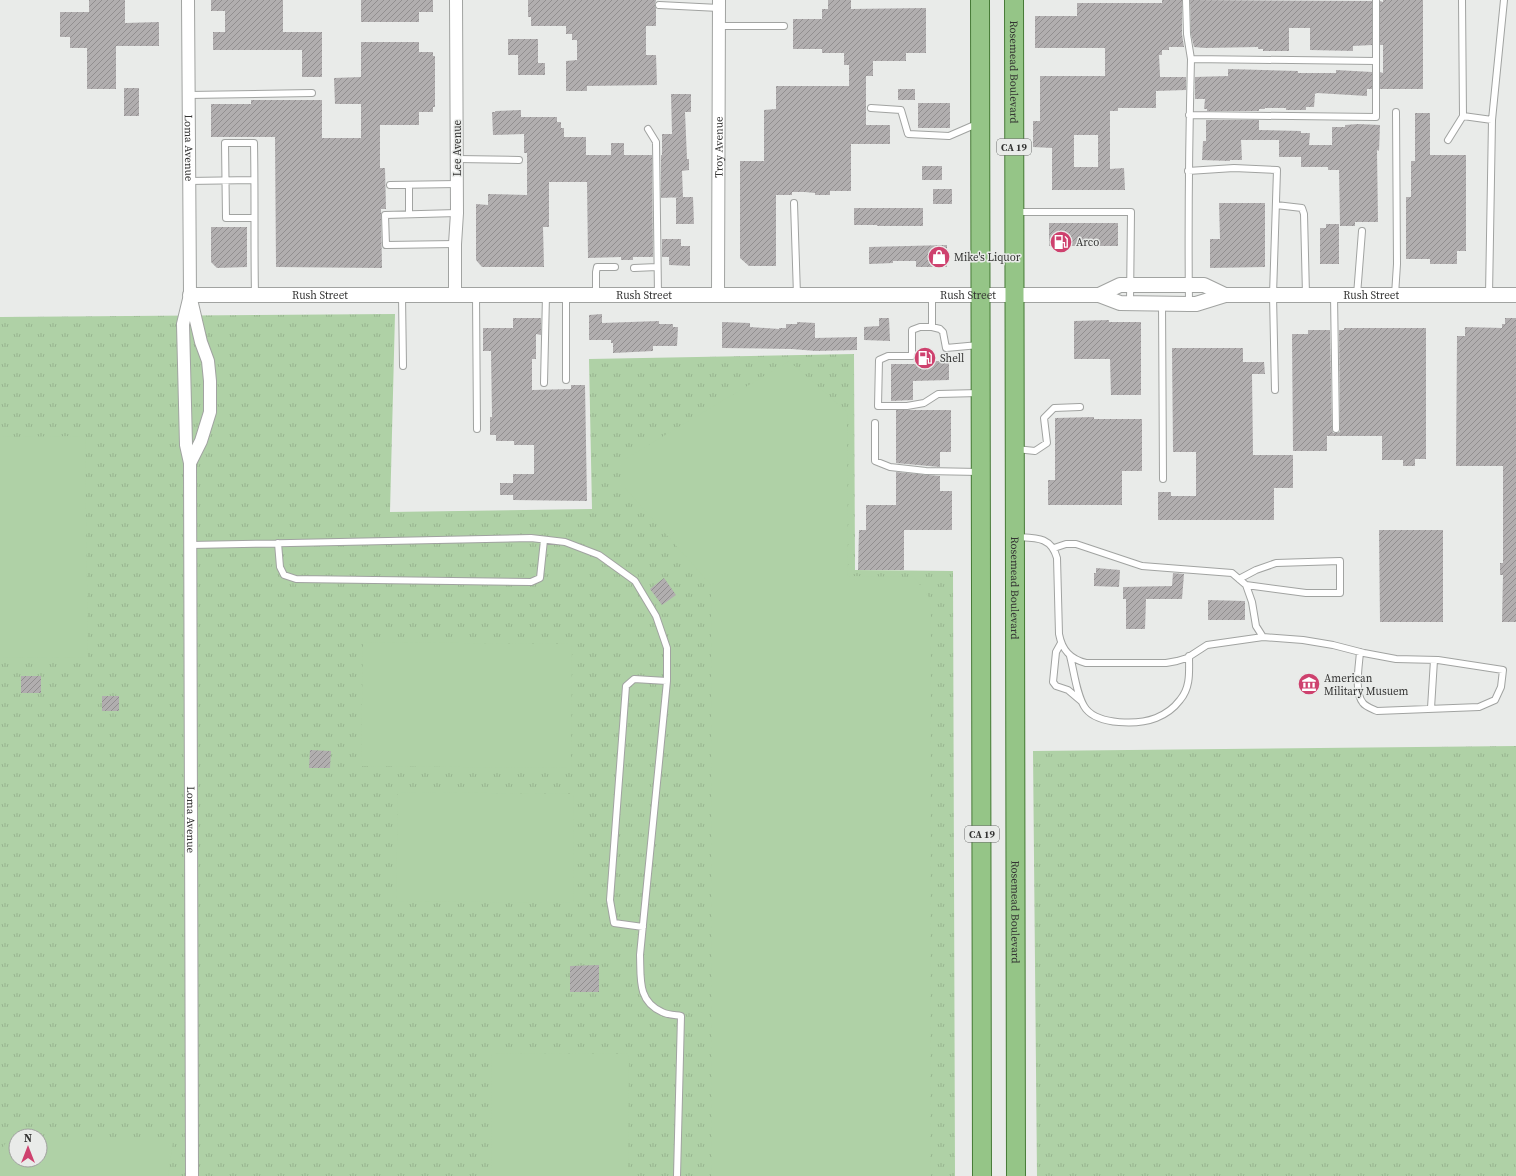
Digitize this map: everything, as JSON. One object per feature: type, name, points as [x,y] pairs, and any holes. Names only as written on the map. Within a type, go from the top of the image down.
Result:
[{"type":"main road","name":"CA 19","points":[[980,0],[982,1176]]},
{"type":"main road","name":"Rosemead Boulevard","points":[[1014,0],[1016,1176]]},
{"type":"street","name":"Loma Avenue","points":[[188,0],[188,181],[190,295],[201,342],[208,361],[210,381],[210,412],[201,441],[190,463]]},
{"type":"street","name":"Lee Avenue","points":[[455,295],[455,244],[457,213],[456,0]]},
{"type":"street","name":"Troy Avenue","points":[[718,295],[719,4]]},
{"type":"street","name":"Rush Street","points":[[1098,295],[1120,285],[1204,285],[1225,295]]},
{"type":"street","name":"Loma Avenue","points":[[190,295],[184,324],[186,445],[190,463],[192,1176]]},
{"type":"street","name":"Rush Street","points":[[190,295],[1098,295],[1120,303],[1196,304],[1225,295],[1516,295]]},
{"type":"lane","points":[[1186,0],[1187,34],[1191,59],[1188,171],[1189,304]]},
{"type":"lane","points":[[1189,115],[1376,117],[1376,0]]},
{"type":"lane","points":[[1448,140],[1463,116],[1462,0]]},
{"type":"lane","points":[[1489,295],[1492,120],[1504,0]]},
{"type":"lane","points":[[659,5],[719,4]]},
{"type":"lane","points":[[719,26],[784,26]]},
{"type":"lane","points":[[1191,59],[1376,61]]},
{"type":"lane","points":[[188,95],[312,93]]},
{"type":"lane","points":[[871,108],[901,110],[908,134],[949,136],[980,122]]},
{"type":"lane","points":[[1395,295],[1397,264],[1396,112]]},
{"type":"lane","points":[[1463,116],[1492,120]]},
{"type":"lane","points":[[648,129],[656,142],[658,295]]},
{"type":"lane","points":[[254,218],[226,218],[225,143],[254,143],[255,295]]},
{"type":"lane","points":[[457,159],[519,160]]},
{"type":"lane","points":[[1188,171],[1234,168],[1276,170],[1273,295],[1274,390]]},
{"type":"lane","points":[[188,181],[254,180]]},
{"type":"lane","points":[[390,185],[457,184]]},
{"type":"lane","points":[[408,185],[409,214]]},
{"type":"lane","points":[[794,203],[797,295]]},
{"type":"lane","points":[[1276,205],[1302,208],[1304,214],[1306,295]]},
{"type":"lane","points":[[1015,212],[1131,212],[1130,303]]},
{"type":"lane","points":[[455,244],[386,245],[385,215],[457,213]]},
{"type":"lane","points":[[1357,295],[1362,231]]},
{"type":"lane","points":[[596,295],[597,267],[615,267]]},
{"type":"lane","points":[[634,268],[657,267]]},
{"type":"lane","points":[[932,294],[932,327]]},
{"type":"lane","points":[[402,295],[403,366]]},
{"type":"lane","points":[[476,295],[477,429]]},
{"type":"lane","points":[[544,383],[546,295]]},
{"type":"lane","points":[[566,295],[566,380]]},
{"type":"lane","points":[[1334,295],[1336,428]]},
{"type":"lane","points":[[1162,303],[1163,479]]},
{"type":"lane","points":[[981,345],[946,348],[943,332],[940,329],[920,326],[912,330],[912,356],[888,356],[879,360],[878,406],[907,406],[924,403],[938,394],[981,393]]},
{"type":"lane","points":[[1015,449],[1035,451],[1047,443],[1044,418],[1054,408],[1080,407]]},
{"type":"lane","points":[[875,423],[875,461],[890,467],[926,471],[981,472]]},
{"type":"lane","points":[[1014,537],[1038,538],[1045,540],[1054,548],[1057,558],[1059,634],[1061,643],[1065,650],[1070,656],[1078,661],[1086,663],[1166,663],[1177,661],[1189,656],[1207,645],[1263,637],[1303,640],[1396,659],[1434,660],[1503,670],[1501,687],[1495,700],[1479,707],[1377,711],[1364,705],[1358,696],[1360,652]]},
{"type":"lane","points":[[190,545],[531,538],[565,542],[599,555],[635,581],[656,616],[667,648],[667,681],[640,955],[642,991],[648,1002],[662,1012],[681,1016],[677,1176]]},
{"type":"lane","points":[[278,543],[280,567],[284,574],[296,579],[532,582],[540,578],[544,540]]},
{"type":"lane","points":[[1054,548],[1066,544],[1076,544],[1142,566],[1232,573],[1246,585],[1252,602],[1256,626],[1263,637]]},
{"type":"lane","points":[[1239,579],[1256,570],[1276,563],[1340,561],[1340,593],[1306,593],[1246,585]]},
{"type":"lane","points":[[1061,643],[1056,652],[1053,682],[1056,686],[1068,690],[1081,701]]},
{"type":"lane","points":[[1070,656],[1081,701],[1086,710],[1093,716],[1101,719],[1132,722],[1154,718],[1169,711],[1181,699],[1186,691],[1189,678],[1189,656]]},
{"type":"lane","points":[[1431,708],[1434,660]]},
{"type":"lane","points":[[643,927],[614,924],[610,900],[626,686],[634,678],[667,681]]},
{"type":"green space","points":[[395,314],[390,512],[592,509],[589,359],[854,354],[855,570],[953,571],[955,1176],[0,1176],[0,317]]},
{"type":"green space","points":[[789,361],[847,412],[848,576],[914,577],[931,600],[930,1176],[712,1176],[711,585],[625,488],[625,459]]},
{"type":"green space","points":[[85,436],[88,657],[0,658],[0,437]]},
{"type":"green space","points":[[363,642],[572,644],[571,768],[361,766]]},
{"type":"green space","points":[[1516,746],[1516,1176],[1037,1176],[1033,751]]},
{"type":"green space","points":[[398,792],[574,794],[573,903],[396,901]]},
{"type":"green space","points":[[492,1053],[629,1054],[628,1176],[491,1176]]},
{"type":"green space","points":[[8,1141],[8,1168],[48,1168],[48,1141],[173,1141],[168,1176],[0,1176],[0,1152]]},
{"type":"building","points":[[89,0],[125,0],[125,23],[159,22],[159,46],[116,46],[116,89],[87,89],[87,48],[70,48],[70,37],[60,37],[60,12],[89,12]]},
{"type":"building","points":[[211,0],[283,0],[283,32],[322,32],[322,77],[302,77],[302,50],[213,50],[213,32],[225,32],[225,11],[211,11]]},
{"type":"building","points":[[361,0],[433,0],[433,12],[419,12],[419,22],[361,22]]},
{"type":"building","points":[[528,0],[656,0],[656,26],[646,26],[646,55],[656,55],[657,85],[587,86],[587,91],[566,91],[566,61],[577,60],[577,40],[572,40],[572,34],[566,34],[566,26],[531,26],[531,17],[528,17]]},
{"type":"building","points":[[828,0],[851,0],[851,9],[926,8],[926,53],[906,53],[906,61],[873,61],[873,76],[866,76],[866,125],[890,125],[890,144],[851,144],[851,191],[830,191],[830,195],[792,192],[792,195],[776,195],[776,266],[749,266],[740,258],[740,161],[764,161],[764,110],[776,109],[776,86],[849,86],[849,65],[844,65],[844,53],[822,53],[822,49],[793,49],[793,19],[822,19],[822,9],[828,9]]},
{"type":"building","points":[[1162,0],[1182,0],[1182,34],[1184,47],[1169,47],[1169,50],[1162,50],[1162,55],[1159,55],[1160,77],[1186,77],[1186,90],[1156,91],[1156,108],[1118,108],[1118,111],[1110,111],[1110,169],[1124,168],[1125,190],[1052,190],[1052,148],[1033,147],[1033,121],[1040,121],[1040,76],[1105,76],[1105,48],[1035,48],[1035,16],[1077,16],[1077,3],[1162,3]],"holes":[[[1074,135],[1098,135],[1098,167],[1074,167]]]},
{"type":"building","points":[[1190,0],[1372,1],[1372,45],[1353,46],[1353,51],[1310,50],[1310,28],[1289,28],[1289,51],[1263,51],[1263,49],[1258,49],[1258,47],[1194,47],[1191,34]]},
{"type":"building","points":[[1383,0],[1423,0],[1423,89],[1380,89],[1380,72],[1383,73],[1383,45],[1380,45],[1380,1],[1383,2]]},
{"type":"building","points":[[508,39],[538,39],[538,63],[545,63],[545,75],[518,75],[518,55],[508,55]]},
{"type":"building","points":[[361,42],[419,42],[419,52],[433,52],[433,56],[435,56],[435,107],[433,107],[433,112],[419,112],[419,125],[380,125],[380,168],[385,168],[386,209],[381,209],[382,268],[276,267],[275,137],[211,137],[211,104],[251,104],[251,100],[322,100],[322,138],[361,138],[361,104],[335,104],[334,78],[361,77]]},
{"type":"building","points":[[1228,69],[1298,71],[1298,73],[1336,73],[1336,70],[1372,72],[1372,89],[1367,89],[1367,96],[1317,93],[1315,94],[1314,107],[1306,107],[1306,110],[1265,108],[1259,109],[1259,111],[1207,111],[1207,109],[1204,109],[1205,99],[1195,99],[1195,77],[1228,76]]},
{"type":"building","points":[[124,88],[139,88],[139,116],[124,116]]},
{"type":"building","points":[[898,89],[915,89],[915,100],[898,100]]},
{"type":"building","points":[[671,94],[691,94],[691,112],[685,112],[687,159],[689,159],[689,170],[682,171],[683,197],[661,198],[662,134],[672,134]]},
{"type":"building","points":[[918,103],[950,103],[950,128],[918,128]]},
{"type":"building","points":[[521,110],[521,117],[557,117],[557,122],[561,122],[561,128],[564,128],[564,137],[586,137],[586,155],[611,155],[611,143],[624,143],[624,155],[652,155],[653,257],[633,257],[633,260],[621,260],[621,257],[588,258],[587,182],[549,182],[549,227],[543,227],[544,267],[482,267],[476,260],[476,204],[488,205],[488,194],[527,195],[527,153],[524,153],[524,134],[493,135],[492,112]]},
{"type":"building","points":[[1415,113],[1430,113],[1430,155],[1466,155],[1466,251],[1457,251],[1457,264],[1430,264],[1430,259],[1406,259],[1406,197],[1411,197],[1411,161],[1415,161]]},
{"type":"building","points":[[1206,120],[1259,120],[1259,130],[1301,131],[1301,133],[1310,133],[1309,145],[1332,145],[1332,127],[1345,127],[1345,125],[1358,124],[1380,125],[1379,151],[1377,150],[1378,222],[1355,222],[1355,226],[1340,226],[1339,170],[1328,170],[1328,167],[1301,167],[1301,157],[1279,157],[1279,140],[1241,140],[1242,160],[1202,160],[1203,141],[1206,141]]},
{"type":"building","points":[[922,166],[942,166],[942,180],[922,180]]},
{"type":"building","points":[[933,189],[952,189],[952,204],[933,204]]},
{"type":"building","points":[[676,197],[693,197],[694,224],[676,224]]},
{"type":"building","points":[[1219,203],[1265,203],[1265,267],[1210,268],[1210,239],[1220,239]]},
{"type":"building","points":[[854,208],[923,208],[923,226],[854,225]]},
{"type":"building","points":[[1049,223],[1118,223],[1118,246],[1049,246]]},
{"type":"building","points":[[1326,224],[1339,224],[1339,264],[1320,264],[1320,228],[1326,228]]},
{"type":"building","points":[[211,227],[247,227],[247,267],[217,268],[211,262]]},
{"type":"building","points":[[662,239],[681,239],[681,246],[690,246],[690,266],[669,265],[669,257],[662,257]]},
{"type":"building","points":[[947,245],[947,267],[916,267],[916,261],[893,261],[893,263],[869,264],[869,247]]},
{"type":"building","points":[[602,314],[602,323],[659,321],[659,324],[673,324],[673,327],[678,327],[677,346],[653,346],[653,351],[613,353],[613,343],[611,343],[611,340],[589,340],[589,315]]},
{"type":"building","points":[[513,318],[541,318],[541,335],[536,334],[536,359],[532,359],[532,390],[571,389],[571,385],[585,385],[587,501],[513,500],[513,495],[500,495],[500,483],[513,483],[513,474],[534,474],[534,445],[514,445],[514,441],[496,441],[496,435],[490,435],[490,417],[492,417],[491,351],[483,351],[483,328],[513,328]]},
{"type":"building","points":[[879,318],[889,318],[890,341],[864,340],[864,327],[879,326]]},
{"type":"building","points":[[1505,318],[1516,318],[1516,622],[1502,622],[1503,575],[1500,575],[1500,563],[1503,563],[1503,466],[1456,466],[1457,336],[1465,336],[1465,327],[1502,328],[1502,324],[1505,324]]},
{"type":"building","points":[[1109,320],[1109,322],[1141,322],[1141,395],[1111,395],[1110,359],[1074,359],[1074,321]]},
{"type":"building","points":[[722,322],[750,323],[750,327],[779,329],[786,328],[786,324],[797,324],[797,322],[815,323],[815,338],[857,337],[857,350],[816,351],[792,349],[722,348]]},
{"type":"building","points":[[1344,328],[1426,328],[1426,459],[1415,459],[1415,466],[1403,466],[1403,460],[1382,460],[1382,436],[1327,436],[1327,451],[1293,451],[1292,334],[1308,334],[1308,330],[1330,330],[1332,429],[1333,433],[1336,433],[1340,432],[1339,330],[1344,330]]},
{"type":"building","points":[[1172,348],[1243,348],[1243,362],[1264,362],[1265,374],[1252,374],[1253,455],[1293,455],[1293,488],[1274,488],[1274,520],[1158,520],[1158,492],[1171,492],[1171,496],[1196,496],[1196,452],[1173,452]]},
{"type":"building","points":[[920,361],[949,361],[949,380],[913,381],[913,400],[891,401],[891,364],[920,364]]},
{"type":"building","points":[[896,410],[951,410],[951,452],[940,452],[940,467],[896,463]]},
{"type":"building","points":[[1094,417],[1094,419],[1142,419],[1142,471],[1122,471],[1122,505],[1048,505],[1048,480],[1055,480],[1055,418]]},
{"type":"building","points":[[896,472],[940,476],[940,491],[952,491],[952,530],[904,530],[904,570],[858,570],[859,530],[866,530],[866,505],[896,505]]},
{"type":"building","points":[[1379,530],[1443,530],[1443,622],[1380,622]]},
{"type":"building","points":[[1096,568],[1120,570],[1119,587],[1094,586],[1094,573],[1096,573]]},
{"type":"building","points":[[1173,573],[1184,574],[1182,599],[1146,599],[1145,629],[1126,629],[1126,599],[1123,599],[1123,587],[1172,586]]},
{"type":"building","points":[[664,578],[676,595],[662,605],[650,589]]},
{"type":"building","points":[[1208,600],[1245,601],[1245,620],[1208,620]]},
{"type":"building","points":[[21,676],[41,676],[41,693],[21,693]]},
{"type":"building","points":[[102,696],[119,696],[119,711],[102,711]]},
{"type":"building","points":[[310,750],[331,751],[330,768],[309,768]]},
{"type":"building","points":[[599,965],[599,992],[570,992],[570,966]]},
{"type":"place","name":"Arco","points":[[1061,242]]},
{"type":"place","name":"Mike's Liquor","points":[[939,257]]},
{"type":"place","name":"Shell","points":[[925,358]]},
{"type":"place","name":"American Military Musuem","points":[[1309,684]]}]
